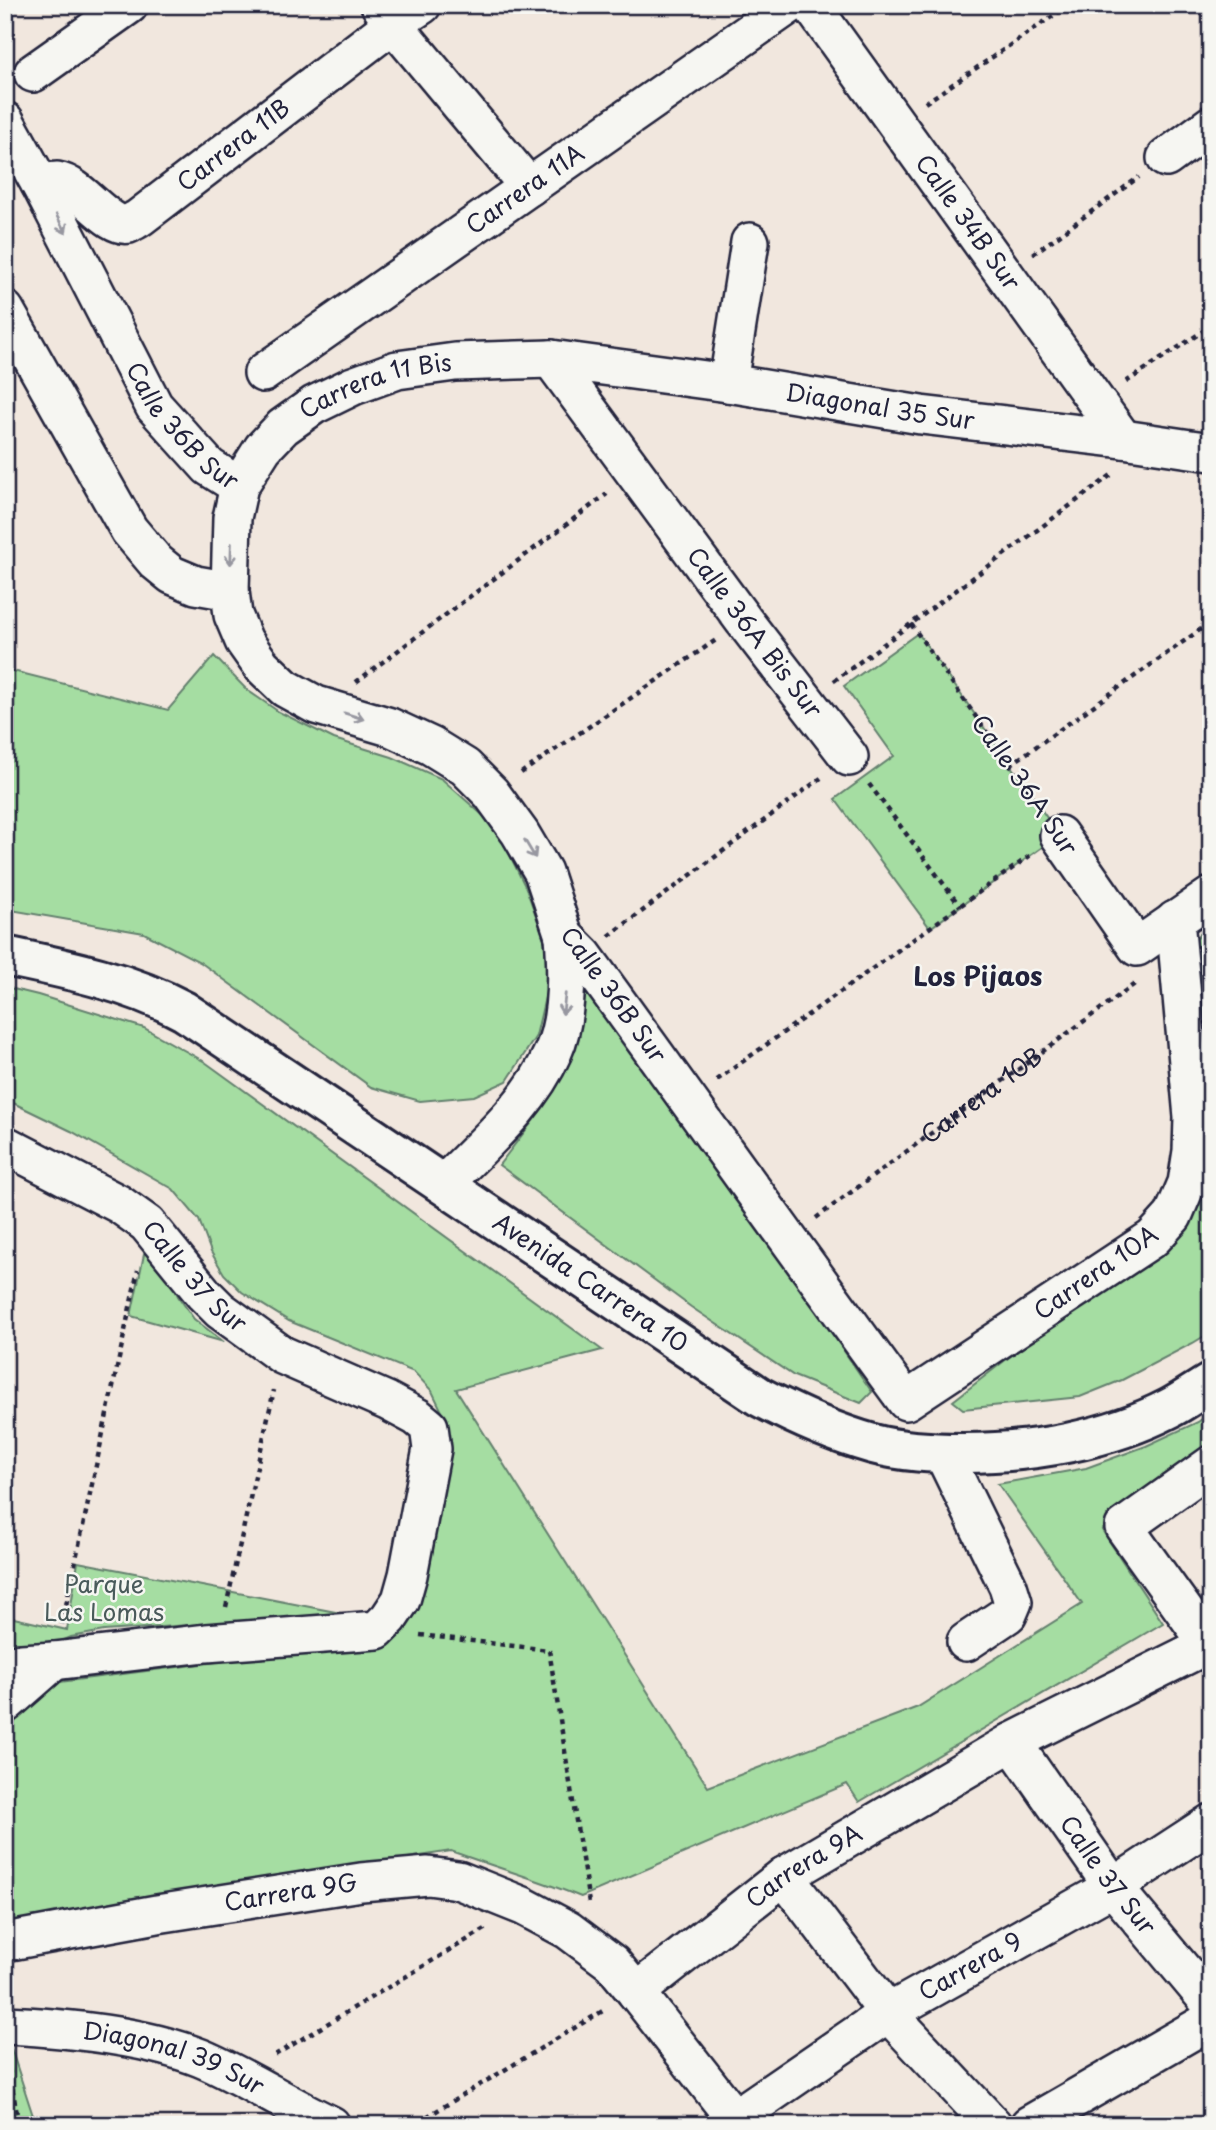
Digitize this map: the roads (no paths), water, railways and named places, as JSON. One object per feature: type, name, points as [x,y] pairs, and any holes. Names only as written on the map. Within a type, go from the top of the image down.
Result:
[{"type":"main road","name":"Avenida Carrera 10","points":[[5,956],[123,983],[156,996],[204,1023],[760,1397],[793,1415],[874,1444],[913,1452],[943,1453],[987,1453],[1044,1448],[1107,1433],[1168,1409],[1211,1383]]},
{"type":"street","points":[[33,73],[129,5]]},
{"type":"street","name":"Carrera 11A","points":[[263,373],[789,5]]},
{"type":"street","name":"Calle 34B Sur","points":[[811,5],[1096,402],[1138,441]]},
{"type":"street","points":[[398,12],[529,187]]},
{"type":"street","name":"Carrera 11B","points":[[40,184],[55,181],[72,187],[107,216],[120,224],[130,224],[398,12]]},
{"type":"street","name":"Calle 36B Sur","points":[[5,121],[154,405],[209,467],[239,486],[232,518],[230,591],[233,615],[244,641],[261,665],[285,688],[316,705],[390,727],[431,746],[464,767],[491,793],[520,833],[543,872],[574,945],[906,1401]]},
{"type":"street","points":[[1166,159],[1211,125]]},
{"type":"street","points":[[728,383],[750,242]]},
{"type":"street","points":[[5,310],[129,530],[156,562],[172,575],[196,585],[230,591]]},
{"type":"street","name":"Carrera 11 Bis","points":[[239,486],[263,448],[283,427],[314,405],[353,386],[397,370],[505,359],[551,359]]},
{"type":"street","name":"Diagonal 35 Sur","points":[[551,359],[728,383],[921,415],[1211,452]]},
{"type":"street","name":"Calle 36A Bis Sur","points":[[551,359],[744,621],[849,757]]},
{"type":"street","name":"Calle 36A Sur","points":[[1059,835],[1137,947],[1177,937]]},
{"type":"street","points":[[1177,937],[1211,896]]},
{"type":"street","name":"Carrera 10A","points":[[906,1401],[1153,1238],[1173,1216],[1187,1183],[1193,1117],[1177,937]]},
{"type":"street","points":[[444,1184],[506,1121],[536,1084],[554,1051],[574,945]]},
{"type":"street","name":"Calle 37 Sur","points":[[5,1145],[119,1204],[147,1224],[212,1302],[282,1355],[417,1417],[429,1427],[432,1449],[401,1600],[377,1630],[219,1642],[54,1661]]},
{"type":"street","points":[[943,1453],[1008,1586],[1013,1602],[1008,1614],[966,1642]]},
{"type":"street","points":[[1210,1645],[1124,1527],[1211,1465]]},
{"type":"street","name":"Carrera 9A","points":[[636,1992],[784,1876],[1012,1742],[1210,1645]]},
{"type":"street","points":[[5,1664],[54,1661]]},
{"type":"street","points":[[5,1704],[54,1661]]},
{"type":"street","name":"Calle 37 Sur","points":[[1012,1742],[1114,1888],[1211,2004]]},
{"type":"street","name":"Carrera 9","points":[[737,2121],[888,2013],[1114,1888],[1211,1823]]},
{"type":"street","name":"Carrera 9G","points":[[5,1942],[158,1914],[361,1882],[428,1876],[458,1880],[523,1906],[579,1923],[737,2121]]},
{"type":"street","points":[[784,1876],[888,2013],[993,2125]]},
{"type":"street","points":[[1029,2125],[1211,2020]]},
{"type":"street","name":"Diagonal 39 Sur","points":[[5,2025],[60,2028],[136,2040],[200,2058],[240,2076],[331,2125]]},
{"type":"district","name":"Los Pijaos","points":[[978,977]]},
{"type":"park label","name":"Parque Las Lomas","points":[[104,1599]]}]
